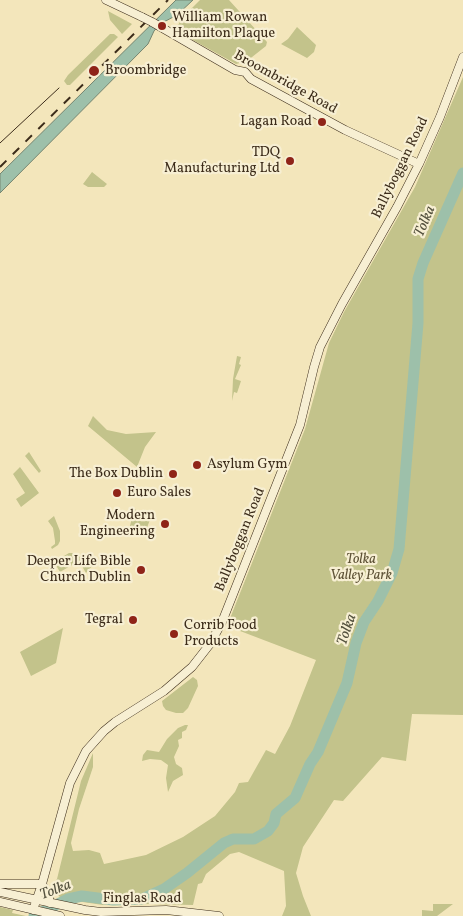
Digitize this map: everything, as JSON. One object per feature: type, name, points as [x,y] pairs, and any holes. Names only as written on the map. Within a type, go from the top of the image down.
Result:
[{"type":"street","name":"Broombridge Road","points":[[106,0],[141,16],[235,70],[245,72],[251,79],[345,130],[419,164]]},
{"type":"street","name":"Ballyboggan Road","points":[[32,910],[42,884],[70,783],[86,751],[115,722],[176,682],[192,668],[210,644],[222,622],[300,425],[320,348],[419,164],[440,117],[463,57]]},
{"type":"street","points":[[0,884],[42,884],[48,894],[50,903],[0,892]]},
{"type":"street","points":[[0,902],[60,916]]},
{"type":"street","name":"Finglas Road","points":[[50,903],[101,912],[166,910],[219,916]]},
{"type":"green space","points":[[200,0],[229,0],[267,42],[266,46],[247,61],[236,64],[175,30],[183,17]]},
{"type":"green space","points":[[108,11],[132,24],[122,34],[110,20]]},
{"type":"green space","points":[[297,27],[316,45],[314,52],[307,58],[281,44],[288,39]]},
{"type":"green space","points":[[110,34],[118,37],[70,85],[67,85],[64,81],[68,75]]},
{"type":"green space","name":"Tolka Valley Park","points":[[463,77],[463,715],[412,714],[406,761],[382,757],[343,801],[334,800],[303,847],[296,873],[311,916],[282,916],[286,906],[284,871],[239,852],[230,854],[206,874],[202,883],[198,884],[193,905],[103,905],[62,899],[56,893],[53,885],[57,879],[81,781],[93,753],[93,767],[79,809],[71,843],[73,851],[89,850],[100,853],[104,864],[146,855],[183,837],[215,816],[235,792],[239,783],[248,782],[266,750],[275,754],[290,726],[316,660],[227,626],[305,429],[329,343],[344,312],[415,187]]},
{"type":"green space","points":[[92,172],[107,184],[104,187],[88,187],[83,184]]},
{"type":"green space","points":[[237,356],[241,357],[239,364],[241,365],[235,379],[241,381],[237,393],[234,392],[232,401],[233,379]]},
{"type":"green space","points":[[93,416],[107,430],[126,434],[156,432],[145,447],[137,467],[88,426]]},
{"type":"green space","points":[[29,452],[41,471],[39,473],[25,456]]},
{"type":"green space","points":[[20,467],[39,493],[21,507],[16,499],[25,493],[13,474]]},
{"type":"green space","points":[[134,509],[151,517],[145,533],[130,526]]},
{"type":"green space","points":[[54,516],[60,531],[60,541],[52,549],[51,547],[55,544],[55,541],[53,528],[48,521]]},
{"type":"green space","points":[[69,553],[75,553],[93,565],[86,573],[79,561],[60,572],[54,562]]},
{"type":"green space","points":[[63,628],[56,663],[31,676],[20,652]]},
{"type":"green space","points":[[193,677],[197,680],[198,686],[188,708],[183,713],[166,710],[162,701]]},
{"type":"green space","points":[[188,725],[186,730],[182,732],[182,738],[178,740],[179,746],[174,757],[176,764],[182,768],[183,775],[173,781],[168,792],[166,778],[168,765],[161,760],[150,759],[142,761],[143,755],[147,750],[159,752],[167,739],[178,728]]},
{"type":"green space","points":[[433,904],[453,904],[437,916],[422,916],[422,910],[433,911]]},
{"type":"green space","points":[[0,907],[13,910],[12,913],[26,916],[0,916]]},
{"type":"shaded area","points":[[176,0],[193,0],[177,15],[160,24],[154,31],[148,44],[0,193],[0,174]]},
{"type":"waterway","name":"Tolka","points":[[34,916],[68,899],[82,896],[113,900],[142,899],[164,889],[224,843],[233,839],[254,839],[268,831],[274,823],[276,814],[295,798],[310,764],[318,752],[347,683],[356,643],[364,622],[378,601],[392,573],[399,549],[418,323],[418,279],[423,263],[463,173]]},
{"type":"tram line","points":[[0,143],[59,88]]},
{"type":"railway","points":[[0,167],[168,0]]},
{"type":"place","name":"William Rowan Hamilton Plaque","points":[[162,26]]},
{"type":"place","name":"Broombridge","points":[[94,71]]},
{"type":"place","name":"Lagan Road","points":[[322,122]]},
{"type":"place","name":"TDQ Manufacturing Ltd","points":[[290,161]]},
{"type":"place","name":"Asylum Gym","points":[[197,465]]},
{"type":"place","name":"The Box Dublin","points":[[173,474]]},
{"type":"place","name":"Euro Sales","points":[[117,493]]},
{"type":"place","name":"Modern Engineering","points":[[165,524]]},
{"type":"place","name":"Deeper Life Bible Church Dublin","points":[[141,570]]},
{"type":"place","name":"Tegral","points":[[133,620]]},
{"type":"place","name":"Corrib Food Products","points":[[174,634]]}]
